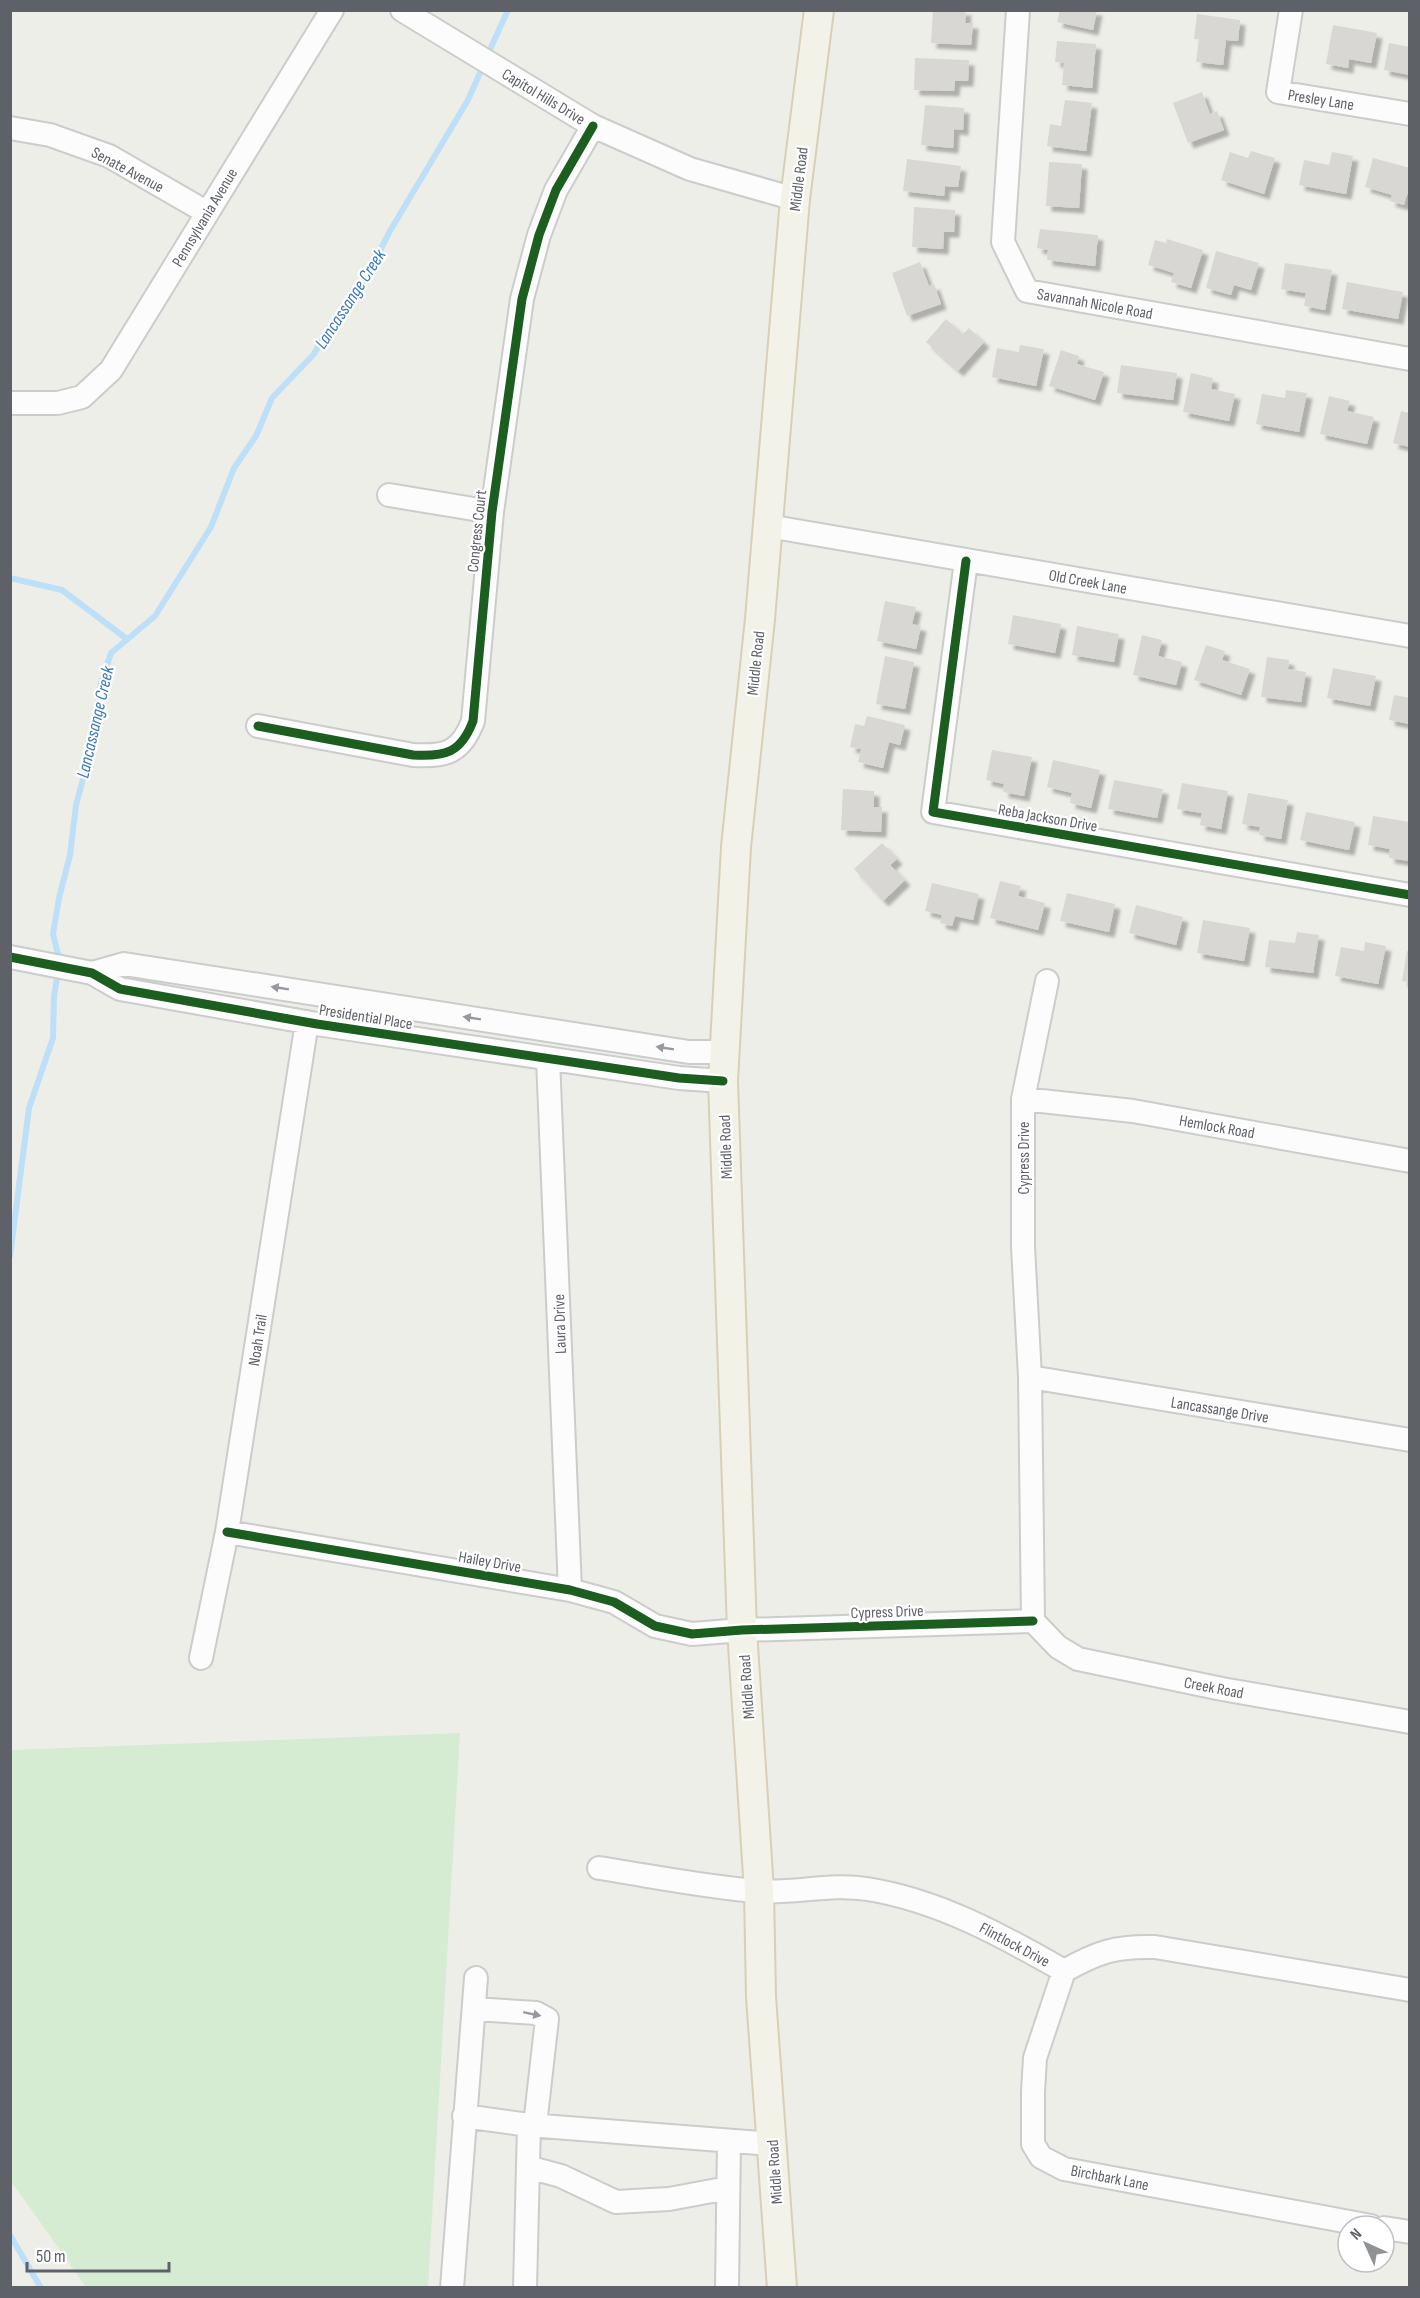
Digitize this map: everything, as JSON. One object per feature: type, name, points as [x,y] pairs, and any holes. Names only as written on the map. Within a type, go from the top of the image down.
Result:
[{"type":"main road","name":"Middle Road","points":[[782,2288],[761,1997],[759,1891],[742,1630],[723,1052],[736,847],[768,526],[795,199],[819,10]]},
{"type":"street","name":"Pennsylvania Avenue","points":[[10,403],[58,403],[82,397],[111,370],[332,10]]},
{"type":"street","name":"Capitol Hills Drive","points":[[402,10],[593,126],[690,169],[795,199]]},
{"type":"street","name":"Savannah Nicole Road","points":[[1018,10],[1003,242],[1027,291],[1410,358]]},
{"type":"street","name":"Presley Lane","points":[[1291,10],[1278,92],[1410,114]]},
{"type":"street","name":"Congress Court","points":[[258,726],[413,755],[439,756],[457,747],[468,734],[473,721],[492,512],[522,299],[539,235],[556,190],[593,126]]},
{"type":"street","name":"Senate Avenue","points":[[10,128],[50,135],[109,156],[206,212]]},
{"type":"street","points":[[389,495],[492,512]]},
{"type":"street","name":"Old Creek Lane","points":[[768,526],[1410,636]]},
{"type":"street","name":"Reba Jackson Drive","points":[[966,561],[933,812],[1410,895]]},
{"type":"street","name":"Presidential Place","points":[[10,957],[42,961],[82,971],[120,989],[307,1022],[680,1078],[723,1081]]},
{"type":"street","name":"Presidential Place","points":[[82,971],[124,964],[689,1052],[723,1052]]},
{"type":"street","name":"Cypress Drive","points":[[742,1630],[1033,1621],[1030,1377],[1023,1247],[1023,1099],[1047,981]]},
{"type":"street","name":"Noah Trail","points":[[201,1658],[227,1532],[307,1022]]},
{"type":"street","name":"Laura Drive","points":[[548,1059],[570,1590]]},
{"type":"street","name":"Hemlock Road","points":[[1023,1099],[1134,1111],[1410,1161]]},
{"type":"street","name":"Lancassange Drive","points":[[1030,1377],[1410,1440]]},
{"type":"street","name":"Hailey Drive","points":[[227,1532],[570,1590],[614,1602],[655,1626],[692,1634],[742,1630]]},
{"type":"street","name":"Creek Road","points":[[1033,1621],[1058,1647],[1078,1659],[1222,1689],[1410,1722]]},
{"type":"street","name":"Flintlock Drive","points":[[599,1868],[759,1891],[829,1886],[867,1889],[902,1897],[989,1928],[1064,1971],[1090,1957],[1122,1946],[1155,1947],[1410,1990]]},
{"type":"street","name":"Birchbark Lane","points":[[1064,1971],[1035,2058],[1033,2144],[1041,2157],[1064,2169],[1336,2220]]},
{"type":"street","points":[[452,2288],[476,1978]]},
{"type":"street","points":[[474,2008],[536,2013],[547,2019],[528,2167],[525,2288]]},
{"type":"street","points":[[464,2116],[532,2125],[772,2144]]},
{"type":"street","points":[[727,2288],[729,2141]]},
{"type":"street","points":[[528,2167],[561,2176],[616,2202],[669,2199],[728,2188]]},
{"type":"green space","points":[[460,1733],[428,2287],[86,2287],[11,2181],[11,1750]]},
{"type":"building","points":[[933,10],[966,10],[965,23],[973,23],[971,45],[931,43]]},
{"type":"building","points":[[1060,10],[1097,10],[1093,30],[1057,22]]},
{"type":"building","points":[[1197,14],[1240,20],[1238,41],[1226,40],[1223,65],[1196,62],[1199,39],[1194,39]]},
{"type":"building","points":[[1333,25],[1377,33],[1371,63],[1349,59],[1348,68],[1326,64]]},
{"type":"building","points":[[1057,41],[1096,44],[1092,88],[1062,85],[1064,63],[1055,62]]},
{"type":"building","points":[[1389,43],[1410,47],[1410,75],[1384,70]]},
{"type":"building","points":[[915,58],[969,60],[968,81],[955,81],[954,91],[914,90]]},
{"type":"building","points":[[1202,92],[1210,114],[1217,111],[1224,130],[1188,143],[1173,103]]},
{"type":"building","points":[[1065,100],[1092,103],[1086,151],[1047,146],[1050,124],[1061,126]]},
{"type":"building","points":[[925,105],[964,108],[963,130],[954,129],[953,148],[921,145]]},
{"type":"building","points":[[1251,151],[1275,158],[1264,194],[1221,180],[1230,152],[1248,158]]},
{"type":"building","points":[[1332,152],[1353,156],[1346,194],[1299,185],[1304,160],[1329,165]]},
{"type":"building","points":[[1373,158],[1410,168],[1410,195],[1407,194],[1404,205],[1390,201],[1392,195],[1365,187]]},
{"type":"building","points":[[907,159],[961,166],[958,187],[945,186],[944,196],[903,191]]},
{"type":"building","points":[[1049,162],[1082,164],[1079,208],[1046,206]]},
{"type":"building","points":[[914,207],[955,210],[954,232],[944,232],[943,249],[912,247]]},
{"type":"building","points":[[1040,229],[1098,235],[1095,266],[1047,260],[1048,250],[1037,248]]},
{"type":"building","points":[[1167,239],[1203,250],[1191,288],[1171,282],[1174,273],[1148,265],[1155,240],[1166,243]]},
{"type":"building","points":[[1216,251],[1259,263],[1251,290],[1234,285],[1231,295],[1206,288]]},
{"type":"building","points":[[920,262],[929,286],[934,284],[941,304],[907,316],[892,273]]},
{"type":"building","points":[[1285,263],[1332,270],[1325,310],[1304,306],[1306,293],[1281,289]]},
{"type":"building","points":[[1347,282],[1403,292],[1398,319],[1342,309]]},
{"type":"building","points":[[946,319],[963,334],[969,328],[984,342],[958,371],[926,342]]},
{"type":"building","points":[[1020,345],[1044,349],[1036,386],[992,377],[997,348],[1019,352]]},
{"type":"building","points":[[1061,350],[1079,356],[1077,364],[1104,372],[1095,400],[1049,386]]},
{"type":"building","points":[[1121,365],[1177,373],[1173,400],[1117,393]]},
{"type":"building","points":[[1191,373],[1213,378],[1211,389],[1235,394],[1229,421],[1183,412]]},
{"type":"building","points":[[1286,390],[1307,393],[1299,432],[1256,424],[1262,394],[1285,398]]},
{"type":"building","points":[[1329,396],[1350,401],[1347,411],[1374,417],[1367,444],[1320,434]]},
{"type":"building","points":[[1401,411],[1410,413],[1410,447],[1393,443]]},
{"type":"building","points":[[885,601],[916,607],[912,624],[921,626],[916,649],[877,641]]},
{"type":"building","points":[[1013,615],[1061,624],[1055,653],[1008,644]]},
{"type":"building","points":[[1077,626],[1119,634],[1114,662],[1072,655]]},
{"type":"building","points":[[1142,635],[1162,640],[1158,656],[1182,662],[1176,685],[1133,675]]},
{"type":"building","points":[[1206,645],[1225,651],[1222,660],[1250,669],[1241,695],[1194,680]]},
{"type":"building","points":[[885,656],[914,662],[905,709],[876,704]]},
{"type":"building","points":[[1267,657],[1289,660],[1288,669],[1306,672],[1301,702],[1261,697]]},
{"type":"building","points":[[1333,668],[1376,676],[1370,706],[1327,698]]},
{"type":"building","points":[[1394,695],[1410,698],[1410,724],[1389,720]]},
{"type":"building","points":[[867,716],[905,725],[900,745],[889,742],[883,768],[858,762],[861,749],[850,747],[855,724],[864,726]]},
{"type":"building","points":[[992,750],[1032,757],[1024,796],[1003,792],[1004,784],[986,780]]},
{"type":"building","points":[[1053,760],[1100,770],[1091,808],[1070,803],[1072,793],[1047,787]]},
{"type":"building","points":[[1114,780],[1163,789],[1157,818],[1108,809]]},
{"type":"building","points":[[1182,783],[1228,791],[1221,829],[1200,825],[1202,813],[1177,809]]},
{"type":"building","points":[[843,789],[874,791],[874,807],[882,807],[881,832],[841,830]]},
{"type":"building","points":[[1248,793],[1288,800],[1281,839],[1259,835],[1260,827],[1242,824]]},
{"type":"building","points":[[1306,812],[1355,822],[1349,850],[1300,840]]},
{"type":"building","points":[[1373,816],[1410,822],[1410,861],[1389,858],[1390,849],[1368,845]]},
{"type":"building","points":[[882,843],[897,859],[890,865],[905,880],[883,901],[854,869]]},
{"type":"building","points":[[1000,881],[1021,886],[1018,896],[1045,903],[1038,930],[990,918]]},
{"type":"building","points":[[932,883],[979,894],[973,920],[955,916],[952,926],[940,923],[942,915],[925,911]]},
{"type":"building","points":[[1067,893],[1115,904],[1109,932],[1060,921]]},
{"type":"building","points":[[1136,905],[1183,917],[1176,945],[1129,933]]},
{"type":"building","points":[[1203,920],[1250,928],[1244,961],[1197,953]]},
{"type":"building","points":[[1297,932],[1319,935],[1313,973],[1265,967],[1269,940],[1295,943]]},
{"type":"building","points":[[1365,942],[1386,946],[1378,984],[1335,976],[1341,947],[1364,951]]},
{"type":"building","points":[[1407,951],[1410,952],[1410,982],[1402,981]]},
{"type":"waterway","name":"Lancassange Creek","points":[[487,56],[508,10]]},
{"type":"waterway","name":"Lancassange Creek","points":[[60,962],[53,934],[70,855],[76,805],[92,746],[101,683],[111,653],[155,616],[211,527],[234,468],[256,436],[272,398],[314,354],[328,329],[357,295],[390,231],[468,100],[483,66]]},
{"type":"waterway","points":[[10,578],[62,590],[127,639]]},
{"type":"waterway","name":"Lancassange Creek","points":[[10,1256],[29,1108],[53,1038],[54,996],[58,972]]},
{"type":"waterway","name":"Lancassange Creek","points":[[10,2235],[41,2288]]},
{"type":"cycle path","points":[[258,726],[413,755],[443,754],[457,746],[468,732],[473,721],[492,512],[522,299],[539,235],[556,190],[593,126]]},
{"type":"cycle path","points":[[966,561],[933,812],[1410,895]]},
{"type":"cycle path","points":[[10,957],[92,973],[120,989],[317,1024],[679,1078],[723,1081]]},
{"type":"cycle path","points":[[227,1532],[570,1590],[614,1602],[655,1626],[692,1634],[742,1630],[1033,1621]]}]
